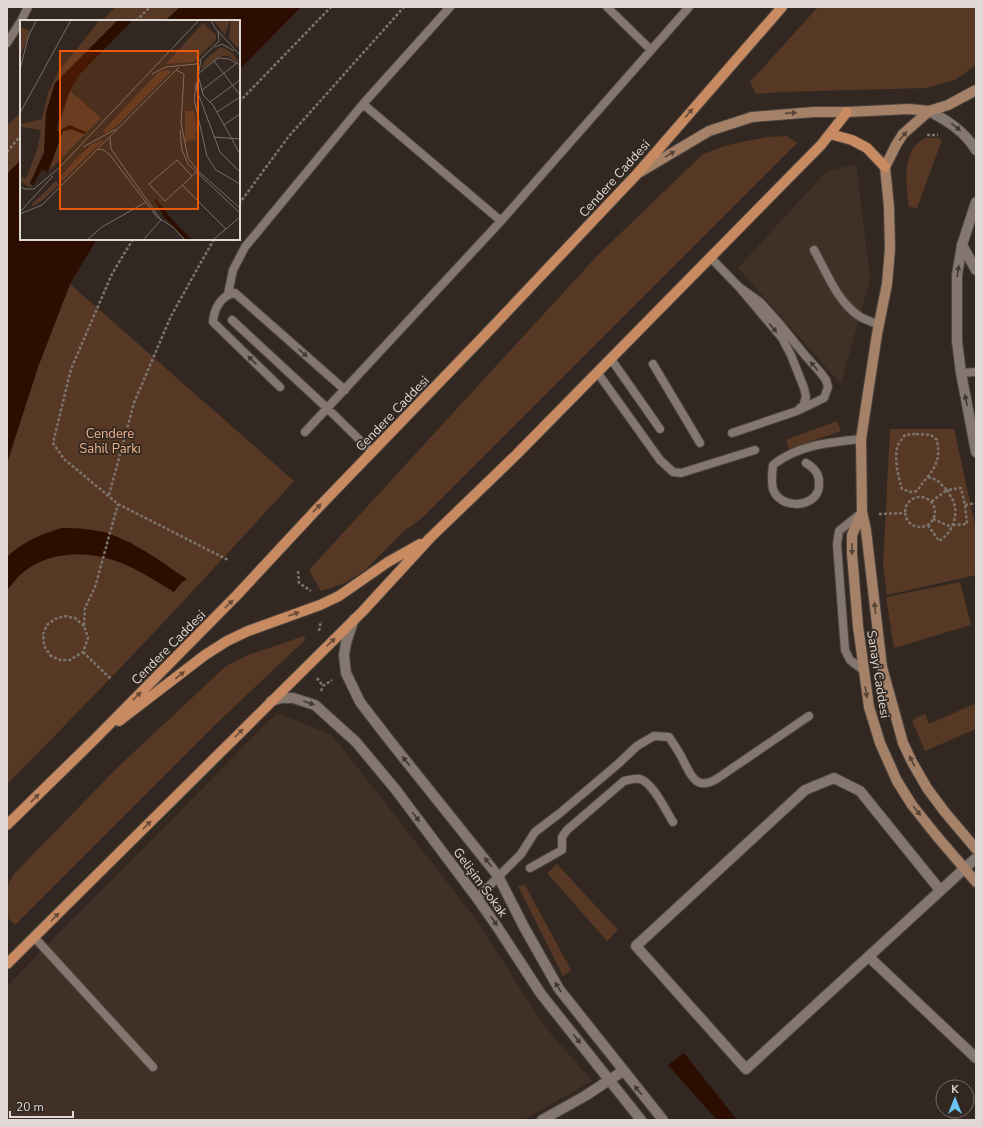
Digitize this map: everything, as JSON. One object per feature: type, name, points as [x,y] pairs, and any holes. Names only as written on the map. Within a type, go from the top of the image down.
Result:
[{"type":"main road","name":"Cendere Caddesi","points":[[7,825],[237,596],[316,510],[484,337],[637,174],[782,7]]},
{"type":"main road","points":[[637,174],[709,131],[752,117],[814,112],[909,109],[929,111],[948,105],[976,90]]},
{"type":"main road","points":[[830,134],[852,140],[867,148],[885,167],[903,134],[929,111]]},
{"type":"main road","points":[[7,964],[308,666],[354,618],[363,611],[430,538],[516,455],[821,145],[847,112]]},
{"type":"main road","name":"Sanayi Caddesi","points":[[885,167],[889,207],[890,249],[888,284],[879,325],[861,439],[862,512],[866,530],[882,667],[903,743],[912,762],[944,811],[976,848]]},
{"type":"main road","name":"Sanayi Caddesi","points":[[862,512],[852,535],[852,554],[863,670],[869,707],[880,743],[897,781],[912,805],[976,882]]},
{"type":"main road","points":[[93,740],[205,655],[227,641],[248,631],[320,605],[339,596],[388,562],[430,538]]},
{"type":"street","points":[[929,111],[950,122],[959,129],[971,141],[976,150]]},
{"type":"street","points":[[976,202],[962,244],[957,275],[958,341],[961,373],[976,452]]},
{"type":"street","points":[[962,244],[976,270]]},
{"type":"street","points":[[354,618],[346,643],[345,661],[346,673],[360,702],[498,876],[524,927],[559,989],[663,1120]]},
{"type":"street","name":"Gelişim Sokak","points":[[271,701],[282,698],[293,698],[314,705],[356,742],[396,790],[477,898],[541,994],[641,1120]]},
{"type":"street","points":[[940,890],[860,791],[834,778],[805,790],[636,946],[746,1069],[976,858]]},
{"type":"street","points":[[869,957],[976,1058]]},
{"type":"street","points":[[542,1120],[585,1096],[624,1071]]},
{"type":"lane","points":[[22,20],[28,7]]},
{"type":"lane","points":[[280,388],[213,322],[216,308],[228,294],[234,270],[245,247],[363,104],[450,7]]},
{"type":"lane","points":[[607,7],[651,50]]},
{"type":"lane","points":[[305,432],[501,220],[689,7]]},
{"type":"lane","points":[[7,43],[20,23]]},
{"type":"lane","points":[[363,104],[501,220]]},
{"type":"lane","points":[[814,250],[840,298],[848,307],[860,316],[879,325]]},
{"type":"lane","points":[[710,257],[739,287],[782,338],[791,355],[806,397],[803,406],[797,411]]},
{"type":"lane","points":[[732,433],[797,411],[824,398],[828,388],[826,380],[820,372],[779,323],[760,302],[739,287]]},
{"type":"lane","points":[[228,294],[235,293],[344,390]]},
{"type":"lane","points":[[232,320],[372,452]]},
{"type":"lane","points":[[611,359],[660,429]]},
{"type":"lane","points":[[654,364],[700,444]]},
{"type":"lane","points":[[597,372],[660,460],[673,472],[681,473],[755,450]]},
{"type":"lane","points":[[961,373],[976,372]]},
{"type":"lane","points":[[804,388],[811,394],[818,396],[828,388]]},
{"type":"lane","points":[[806,463],[812,466],[818,477],[818,491],[812,498],[803,504],[792,504],[779,498],[774,491],[771,477],[773,465],[782,457],[818,444],[861,439]]},
{"type":"lane","points":[[862,512],[839,532],[837,544],[845,650],[850,660],[863,670]]},
{"type":"lane","points":[[477,898],[521,854],[535,832],[560,813],[637,746],[654,736],[669,737],[681,756],[690,775],[696,782],[703,784],[711,783],[809,716]]},
{"type":"lane","points":[[530,868],[562,850],[562,836],[567,830],[624,781],[639,778],[646,782],[655,792],[673,822]]},
{"type":"lane","points":[[34,937],[153,1067]]},
{"type":"path","points":[[137,20],[150,7]]},
{"type":"path","points":[[240,101],[331,7]]},
{"type":"path","points":[[240,203],[289,136],[404,7]]},
{"type":"path","points":[[921,135],[939,135],[949,139],[959,129]]},
{"type":"path","points":[[7,152],[20,136]]},
{"type":"path","points":[[132,240],[112,274],[71,369],[53,444],[64,460],[109,495],[118,504],[228,560]]},
{"type":"path","points":[[109,495],[134,403],[171,316],[213,240]]},
{"type":"path","points":[[905,435],[931,435],[937,440],[938,462],[915,492],[902,489],[899,480],[897,450],[899,443],[905,435]]},
{"type":"path","points":[[928,476],[937,480],[947,490],[955,506],[952,526],[944,538],[939,541],[928,525]]},
{"type":"path","points":[[931,502],[947,490],[961,488],[967,524],[952,526],[933,519]]},
{"type":"path","points":[[915,492],[917,497]]},
{"type":"path","points":[[917,497],[924,497],[931,502],[935,508],[935,513],[933,519],[928,525],[918,528],[906,520],[904,513],[909,500],[917,497]]},
{"type":"path","points":[[965,505],[976,503]]},
{"type":"path","points":[[84,626],[75,618],[64,616],[55,619],[47,625],[43,634],[44,646],[51,656],[60,660],[70,660],[83,652],[88,638],[84,626],[85,608],[95,588],[118,504]]},
{"type":"path","points":[[875,514],[904,513]]},
{"type":"path","points":[[298,571],[299,583],[316,595]]},
{"type":"path","points":[[83,652],[112,680]]},
{"type":"path","points":[[315,676],[324,686],[334,678]]},
{"type":"shaded area","points":[[180,7],[301,7],[240,69],[240,20],[166,20]]},
{"type":"shaded area","points":[[20,161],[20,240],[96,240],[70,284],[38,367],[7,463],[7,174]]},
{"type":"shaded area","points":[[856,164],[870,279],[841,384],[738,268],[826,172]]},
{"type":"shaded area","points":[[62,528],[104,532],[120,538],[150,554],[187,579],[181,583],[174,592],[129,566],[116,561],[102,557],[73,554],[45,560],[33,566],[19,576],[7,590],[7,557],[33,539]]},
{"type":"shaded area","points":[[277,713],[332,735],[475,918],[545,1027],[592,1081],[523,1120],[7,1120],[7,986]]},
{"type":"shaded area","points":[[684,1053],[737,1120],[717,1120],[668,1065]]},
{"type":"green space","points":[[115,7],[180,7],[166,20],[103,20]]},
{"type":"green space","points":[[818,7],[976,7],[976,65],[955,80],[927,88],[756,94],[750,82]]},
{"type":"green space","points":[[20,112],[20,161],[7,174],[7,126]]},
{"type":"green space","points":[[787,136],[797,143],[420,520],[404,531],[365,570],[345,583],[321,591],[309,570],[597,256],[703,154],[728,145],[767,137]]},
{"type":"green space","points":[[926,138],[937,138],[942,140],[917,208],[909,207],[906,178],[909,158],[912,150],[918,143]]},
{"type":"green space","name":"Cendere Sahil Parkı","points":[[70,284],[294,481],[152,634],[7,784],[7,590],[17,577],[45,560],[73,554],[87,555],[101,557],[128,566],[174,592],[131,542],[17,548],[7,557],[7,463],[38,367]]},
{"type":"green space","points":[[837,421],[841,431],[789,449],[786,440]]},
{"type":"green space","points":[[890,429],[954,429],[976,529],[976,575],[887,595],[883,565]]},
{"type":"green space","points":[[960,582],[971,625],[894,648],[886,597]]},
{"type":"green space","points":[[304,636],[305,640],[218,722],[15,925],[7,917],[7,887],[13,875],[117,768],[226,666],[248,655]]},
{"type":"green space","points":[[974,704],[976,709],[976,729],[925,751],[912,720],[925,714],[929,724]]},
{"type":"green space","points":[[557,864],[618,930],[607,941],[547,873]]},
{"type":"green space","points":[[525,885],[571,970],[563,976],[518,886]]}]
